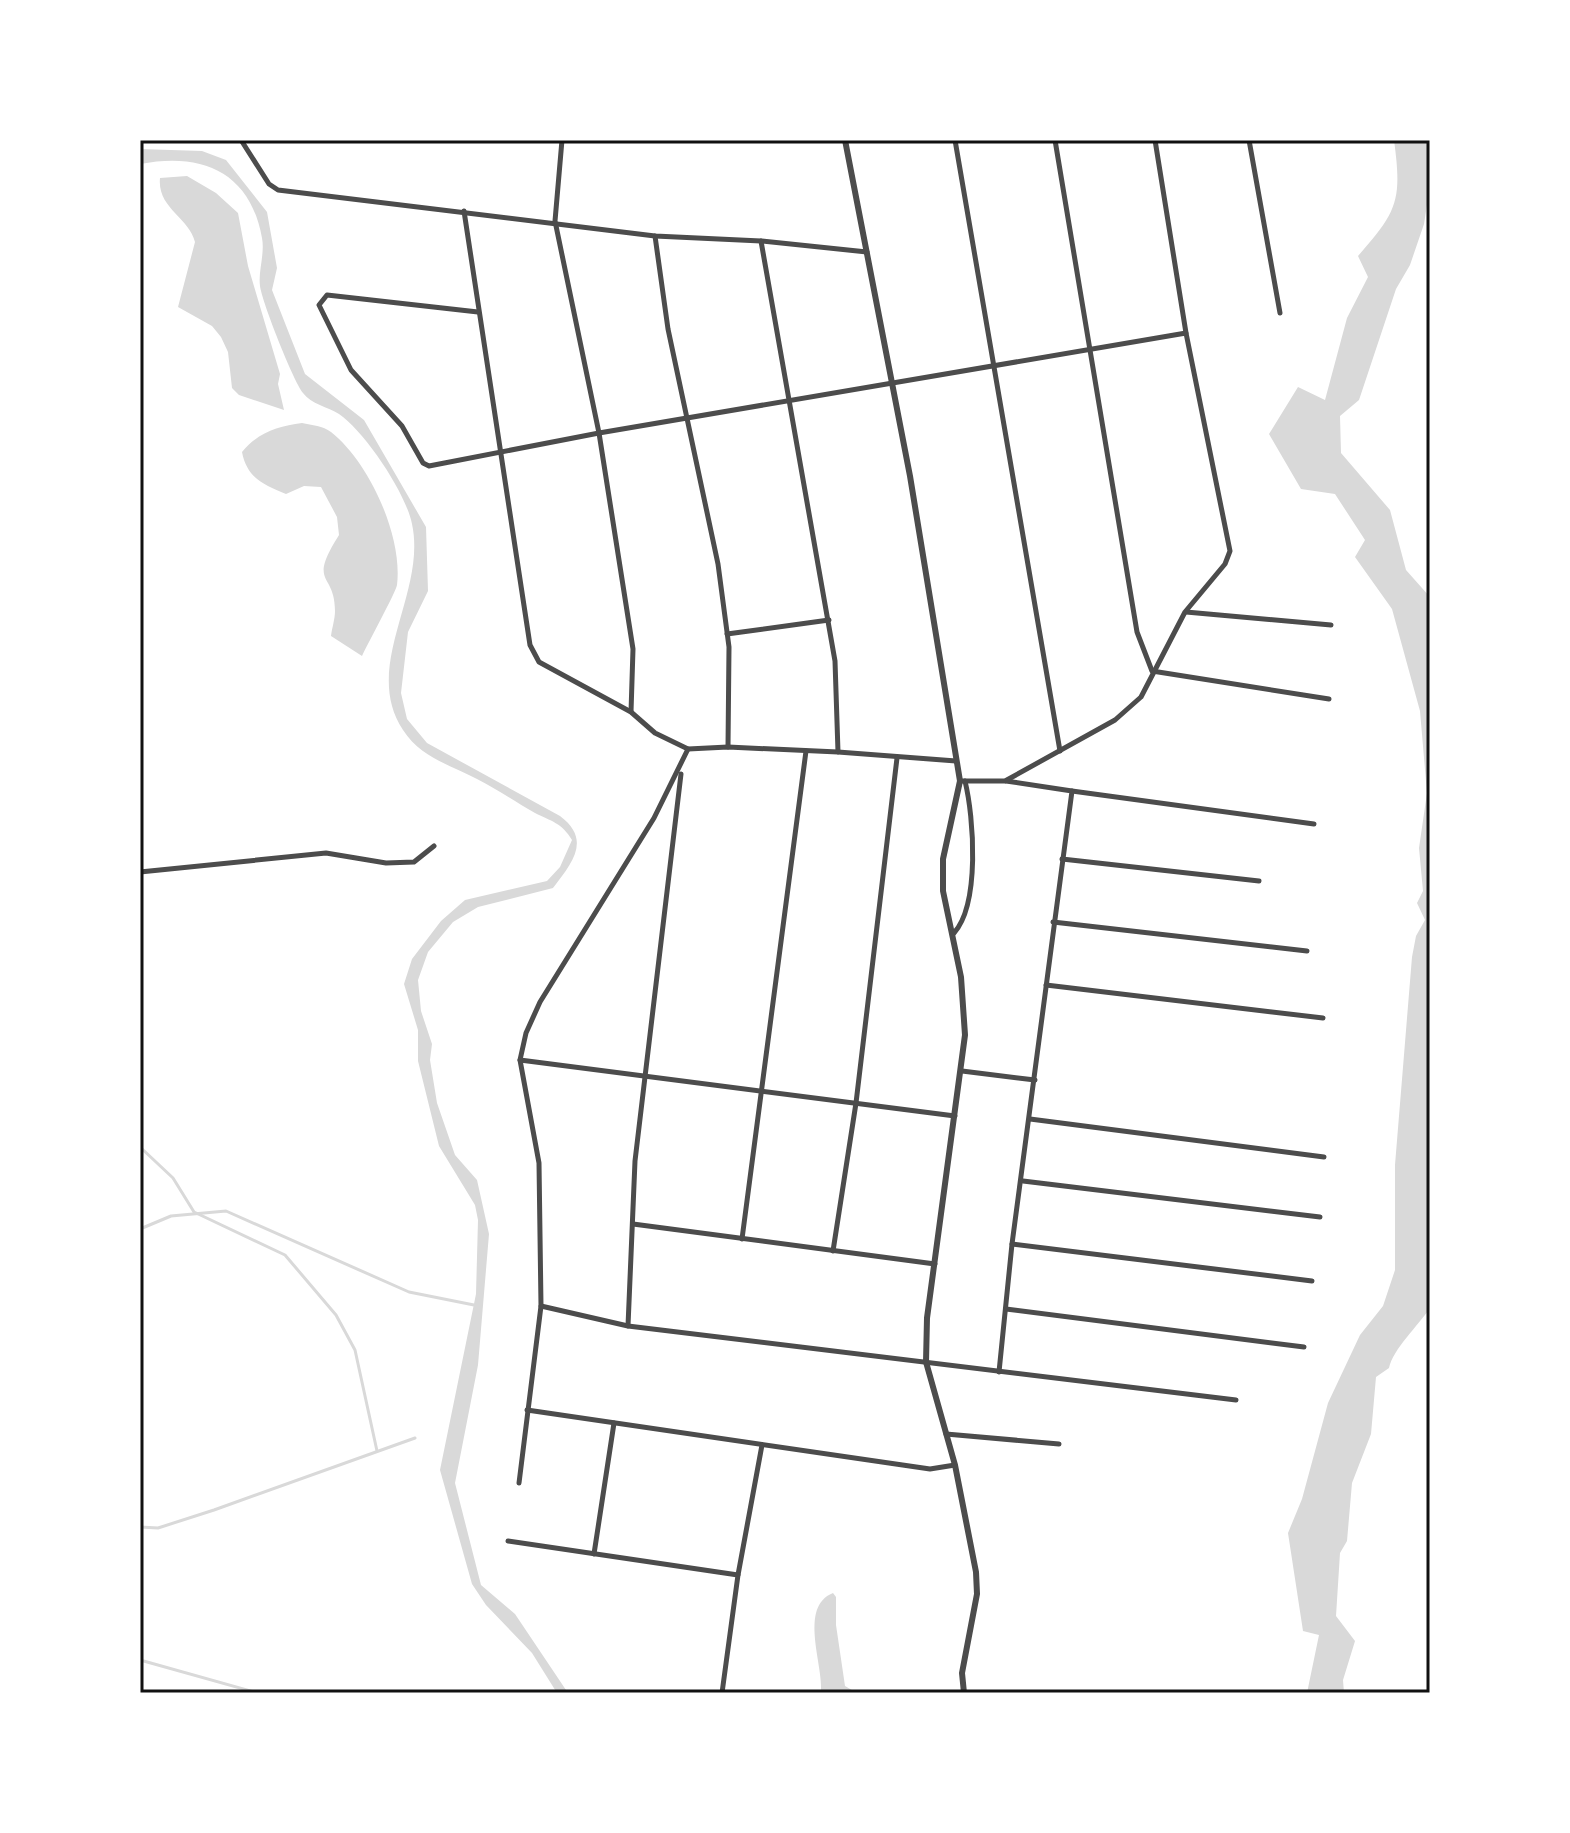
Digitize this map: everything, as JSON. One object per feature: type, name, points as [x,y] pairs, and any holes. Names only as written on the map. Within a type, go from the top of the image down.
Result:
[{"type":"street","points":[[241,140],[269,184],[278,190],[555,221],[655,236],[761,241],[867,252]]},
{"type":"street","points":[[562,140],[555,221],[599,433],[633,649],[631,712]]},
{"type":"street","points":[[845,140],[928,574],[956,761],[973,816],[967,913],[954,933]]},
{"type":"street","points":[[955,140],[1060,751]]},
{"type":"street","points":[[1055,140],[1137,632],[1152,671]]},
{"type":"street","points":[[1005,781],[1115,720],[1141,697],[1185,612],[1225,564],[1230,551],[1186,333],[1155,140]]},
{"type":"street","points":[[1249,140],[1280,313]]},
{"type":"street","points":[[464,211],[498,452],[530,645],[539,662],[631,712],[655,733],[688,749],[728,747],[956,761]]},
{"type":"street","points":[[655,236],[686,420],[718,564],[727,634],[728,747]]},
{"type":"street","points":[[761,241],[829,620],[835,661],[838,752]]},
{"type":"street","points":[[478,312],[327,295],[319,305],[351,370],[402,426],[423,463],[437,466],[599,433],[1186,333]]},
{"type":"street","points":[[1185,612],[1331,625]]},
{"type":"street","points":[[727,634],[829,620]]},
{"type":"street","points":[[1152,671],[1329,699]]},
{"type":"street","points":[[519,1483],[541,1306],[539,1163],[520,1060],[526,1033],[540,1002],[681,768],[688,749]]},
{"type":"street","points":[[742,1239],[806,751]]},
{"type":"street","points":[[833,1251],[856,1103],[897,758]]},
{"type":"street","points":[[628,1326],[635,1161],[681,768]]},
{"type":"street","points":[[962,781],[1005,781],[1314,824]]},
{"type":"street","points":[[962,781],[943,859],[943,891],[954,933],[965,1035],[935,1264],[926,1362],[955,1465],[976,1572],[977,1594],[962,1673],[964,1693]]},
{"type":"street","points":[[999,1372],[1012,1244],[1023,1181],[1053,922],[1072,791]]},
{"type":"street","points":[[140,872],[326,853],[386,863],[414,862],[434,846]]},
{"type":"street","points":[[1062,859],[1259,881]]},
{"type":"street","points":[[1053,922],[1307,951]]},
{"type":"street","points":[[1046,985],[1323,1018]]},
{"type":"street","points":[[520,1060],[956,1116]]},
{"type":"street","points":[[962,1071],[1035,1080]]},
{"type":"street","points":[[1030,1119],[1324,1157]]},
{"type":"street","points":[[1023,1181],[1320,1217]]},
{"type":"street","points":[[633,1224],[935,1264]]},
{"type":"street","points":[[1012,1244],[1312,1281]]},
{"type":"street","points":[[541,1306],[628,1326],[1236,1400]]},
{"type":"street","points":[[1006,1309],[1304,1347]]},
{"type":"street","points":[[527,1410],[930,1469],[955,1465]]},
{"type":"street","points":[[594,1554],[614,1423]]},
{"type":"street","points":[[946,1434],[1059,1444]]},
{"type":"street","points":[[722,1693],[738,1575],[762,1445]]},
{"type":"street","points":[[508,1541],[738,1575]]},
{"type":"shaded area","points":[[1394,140],[1428,140],[1430,185],[1424,224],[1410,265],[1396,289],[1359,400],[1340,416],[1341,453],[1390,510],[1406,570],[1430,597],[1430,1308],[1401,1345],[1389,1368],[1376,1377],[1371,1434],[1352,1483],[1347,1541],[1340,1553],[1336,1616],[1355,1641],[1343,1680],[1344,1693],[1307,1693],[1319,1635],[1303,1631],[1288,1533],[1302,1499],[1328,1403],[1360,1335],[1383,1306],[1395,1270],[1395,1165],[1412,957],[1416,936],[1425,920],[1417,903],[1423,891],[1419,848],[1427,793],[1420,711],[1392,609],[1355,557],[1365,540],[1335,494],[1301,489],[1269,434],[1298,387],[1325,400],[1347,318],[1368,277],[1358,256],[1382,227],[1394,204],[1397,177]]},
{"type":"shaded area","points":[[140,149],[202,151],[226,160],[267,212],[277,268],[272,290],[305,374],[364,420],[426,527],[428,591],[408,632],[401,693],[407,719],[427,743],[560,816],[575,834],[576,852],[553,888],[478,907],[453,922],[428,952],[418,980],[421,1011],[432,1044],[430,1060],[437,1103],[455,1155],[477,1180],[489,1234],[478,1365],[455,1483],[481,1585],[515,1614],[568,1693],[557,1693],[532,1653],[486,1605],[472,1584],[440,1470],[476,1294],[478,1220],[475,1205],[439,1146],[418,1061],[418,1030],[404,984],[412,959],[441,921],[465,900],[547,881],[560,867],[572,840],[556,823],[427,754],[403,730],[392,706],[389,681],[391,655],[411,577],[414,550],[412,524],[402,496],[361,434],[339,414],[306,397],[298,385],[262,295],[262,238],[256,215],[246,196],[219,171],[202,164],[162,161],[140,164]]},
{"type":"shaded area","points":[[187,176],[216,193],[238,213],[248,266],[280,374],[278,384],[284,410],[239,395],[232,388],[228,352],[221,337],[212,326],[178,307],[195,242],[192,233],[163,197],[160,178]]},
{"type":"shaded area","points":[[302,423],[331,432],[358,462],[380,501],[395,545],[397,585],[362,656],[331,636],[334,598],[324,571],[339,535],[337,517],[321,487],[304,486],[286,494],[263,483],[252,474],[244,461],[242,452],[254,440],[285,426]]},
{"type":"shaded area","points":[[833,1593],[836,1597],[836,1625],[845,1686],[857,1693],[821,1693],[815,1623],[823,1600]]},
{"type":"waterway","points":[[140,1147],[173,1178],[194,1212],[285,1255],[336,1315],[355,1350],[377,1451]]},
{"type":"waterway","points":[[140,1229],[171,1216],[226,1211],[409,1292],[474,1305]]},
{"type":"waterway","points":[[140,1527],[158,1528],[214,1510],[415,1438]]},
{"type":"waterway","points":[[140,1660],[258,1693]]}]
